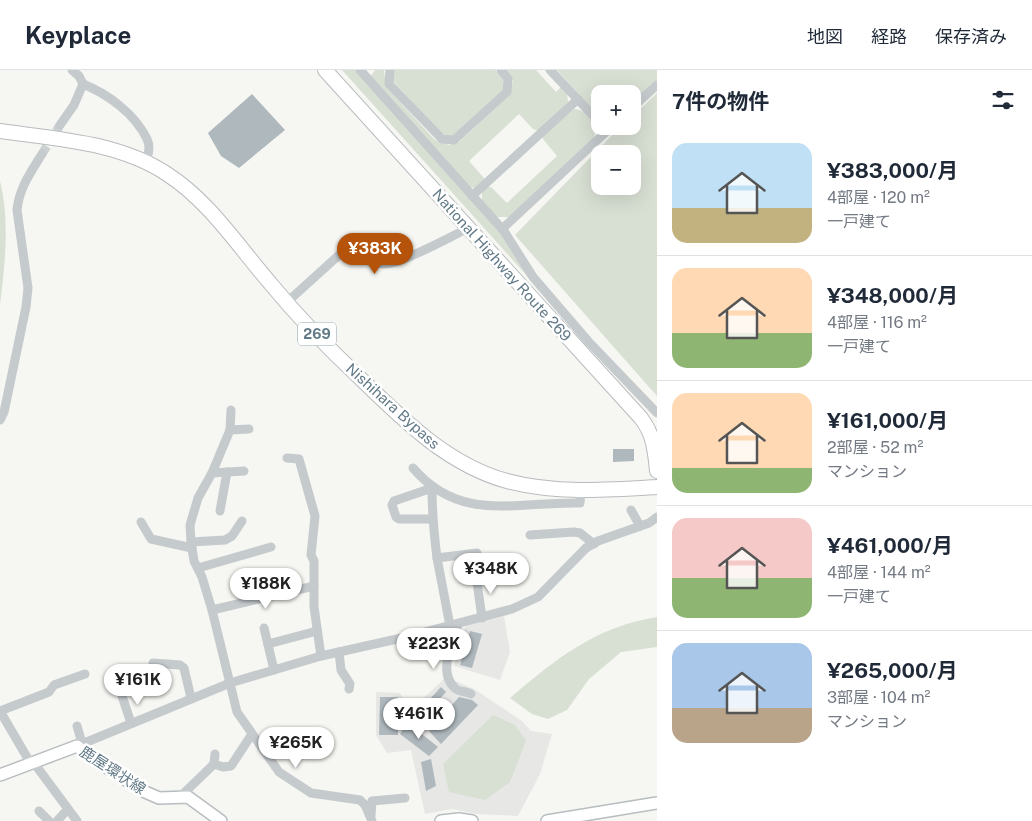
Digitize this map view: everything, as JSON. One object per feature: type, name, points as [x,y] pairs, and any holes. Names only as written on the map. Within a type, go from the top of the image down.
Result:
[{"type":"highway","name":"National Highway Route 269","points":[[324,70],[642,418],[650,429],[654,441],[657,471]]},
{"type":"highway","name":"Nishihara Bypass","points":[[0,131],[84,143],[124,153],[166,173],[198,200],[286,303],[374,392],[444,452],[478,471],[507,482],[550,488],[657,487]]},
{"type":"main road","name":"鹿屋環状線","points":[[0,775],[80,744],[89,756],[143,791],[159,798],[182,796]]},
{"type":"main road","points":[[182,796],[196,801],[221,821]]},
{"type":"main road","points":[[547,821],[657,803]]},
{"type":"main road","points":[[441,821],[459,819],[472,821]]},
{"type":"street","points":[[72,70],[80,76],[83,84],[107,96],[130,116],[148,139],[150,150],[146,162]]},
{"type":"street","points":[[360,70],[502,229],[533,278],[588,341],[657,413]]},
{"type":"street","points":[[390,70],[389,84],[442,139],[450,141],[454,140],[507,92],[508,79],[501,70]]},
{"type":"street","points":[[550,70],[591,113]]},
{"type":"street","points":[[60,125],[74,105],[83,84]]},
{"type":"street","points":[[641,100],[657,86]]},
{"type":"street","points":[[472,196],[578,99]]},
{"type":"street","points":[[502,229],[600,135]]},
{"type":"street","points":[[0,420],[4,412],[26,307],[28,288],[17,210],[18,198],[24,182],[42,154]]},
{"type":"street","points":[[286,303],[350,246],[357,248],[378,263],[392,264],[469,228]]},
{"type":"street","points":[[231,410],[230,430],[212,473],[198,498],[190,525],[191,545],[212,610],[237,712],[279,772],[311,792],[360,800],[365,805],[372,821]]},
{"type":"street","points":[[230,430],[249,429]]},
{"type":"street","points":[[287,458],[299,459],[315,516],[311,555],[314,561],[314,586],[320,656]]},
{"type":"street","points":[[413,468],[432,488],[473,505],[514,508],[560,502],[580,503],[581,489]]},
{"type":"street","points":[[212,473],[244,471]]},
{"type":"street","points":[[220,511],[227,472]]},
{"type":"street","points":[[432,488],[432,519],[437,558],[454,625],[446,668],[452,685],[458,691],[471,694]]},
{"type":"street","points":[[432,488],[394,501],[392,505],[396,517],[399,519],[432,519]]},
{"type":"street","points":[[631,510],[640,526]]},
{"type":"street","points":[[77,726],[80,744],[230,683],[320,656],[482,618],[538,597],[575,558],[594,544],[640,526],[657,517]]},
{"type":"street","points":[[141,522],[151,539],[191,545],[225,540],[232,536],[237,526],[242,522]]},
{"type":"street","points":[[530,535],[574,532],[580,533],[594,544]]},
{"type":"street","points":[[198,568],[271,546]]},
{"type":"street","points":[[437,558],[477,553]]},
{"type":"street","points":[[476,575],[482,618]]},
{"type":"street","points":[[212,610],[314,586]]},
{"type":"street","points":[[264,628],[274,670]]},
{"type":"street","points":[[268,644],[317,631]]},
{"type":"street","points":[[339,652],[341,670],[349,679],[349,689]]},
{"type":"street","points":[[153,663],[180,665],[184,668],[190,698]]},
{"type":"street","points":[[77,821],[32,763],[0,711],[49,692],[54,685],[85,674]]},
{"type":"street","points":[[122,696],[130,723]]},
{"type":"street","points":[[214,764],[223,767],[231,766],[252,734]]},
{"type":"street","points":[[182,796],[214,764],[215,754]]},
{"type":"street","points":[[372,821],[372,801],[405,798]]},
{"type":"street","points":[[57,821],[68,809]]},
{"type":"street","points":[[39,811],[48,821]]},
{"type":"shaded area","points":[[342,70],[356,70],[504,234],[529,278]]},
{"type":"shaded area","points":[[375,70],[384,70],[386,87],[435,140],[449,145],[459,142],[510,95],[513,81],[506,70],[536,70],[556,92],[561,87],[567,93],[568,102],[540,131],[533,129],[519,114],[469,161],[484,178],[483,183],[475,188],[468,187],[371,76]]},
{"type":"shaded area","points":[[394,70],[495,70],[504,85],[502,91],[452,136],[442,134],[394,82],[392,79]]},
{"type":"shaded area","points":[[557,70],[657,70],[657,80],[641,95],[641,85],[591,85],[591,107]]},
{"type":"shaded area","points":[[657,93],[657,396],[515,235],[591,157],[591,195],[641,195],[641,145],[603,145],[612,135],[641,135],[641,108]]},
{"type":"shaded area","points":[[574,109],[585,112],[589,116],[591,119],[591,135],[595,136],[593,141],[509,217],[497,217],[482,201],[482,192],[487,187],[491,187],[507,203],[557,156],[543,139],[543,134]]},
{"type":"shaded area","points":[[0,181],[6,227],[0,304]]},
{"type":"shaded area","points":[[504,616],[510,652],[500,680],[454,666],[466,625]]},
{"type":"shaded area","points":[[657,617],[657,647],[621,652],[589,679],[567,710],[548,719],[532,714],[510,698],[560,658],[595,637],[614,628]]},
{"type":"shaded area","points":[[446,677],[474,689],[522,721],[531,731],[552,734],[540,774],[518,816],[477,814],[452,809],[425,814],[411,750],[387,753],[376,735],[376,692],[400,693],[407,706],[412,709]]},
{"type":"shaded area","points":[[493,715],[515,725],[526,741],[510,782],[485,800],[449,792],[443,764]]},
{"type":"building","points":[[252,94],[285,130],[239,168],[221,156],[208,133]]},
{"type":"building","points":[[613,449],[634,449],[634,461],[613,462]]},
{"type":"building","points":[[470,631],[482,634],[472,668],[460,665]]},
{"type":"building","points":[[441,687],[446,692],[420,721],[415,715]]},
{"type":"building","points":[[380,697],[398,697],[398,735],[379,735]]},
{"type":"building","points":[[459,697],[472,700],[478,705],[441,744],[429,731]]},
{"type":"building","points":[[408,723],[438,747],[429,756],[400,734]]},
{"type":"building","points":[[431,759],[436,786],[426,791],[421,762]]},
{"type":"tunnel","points":[[42,154],[60,125]]}]
